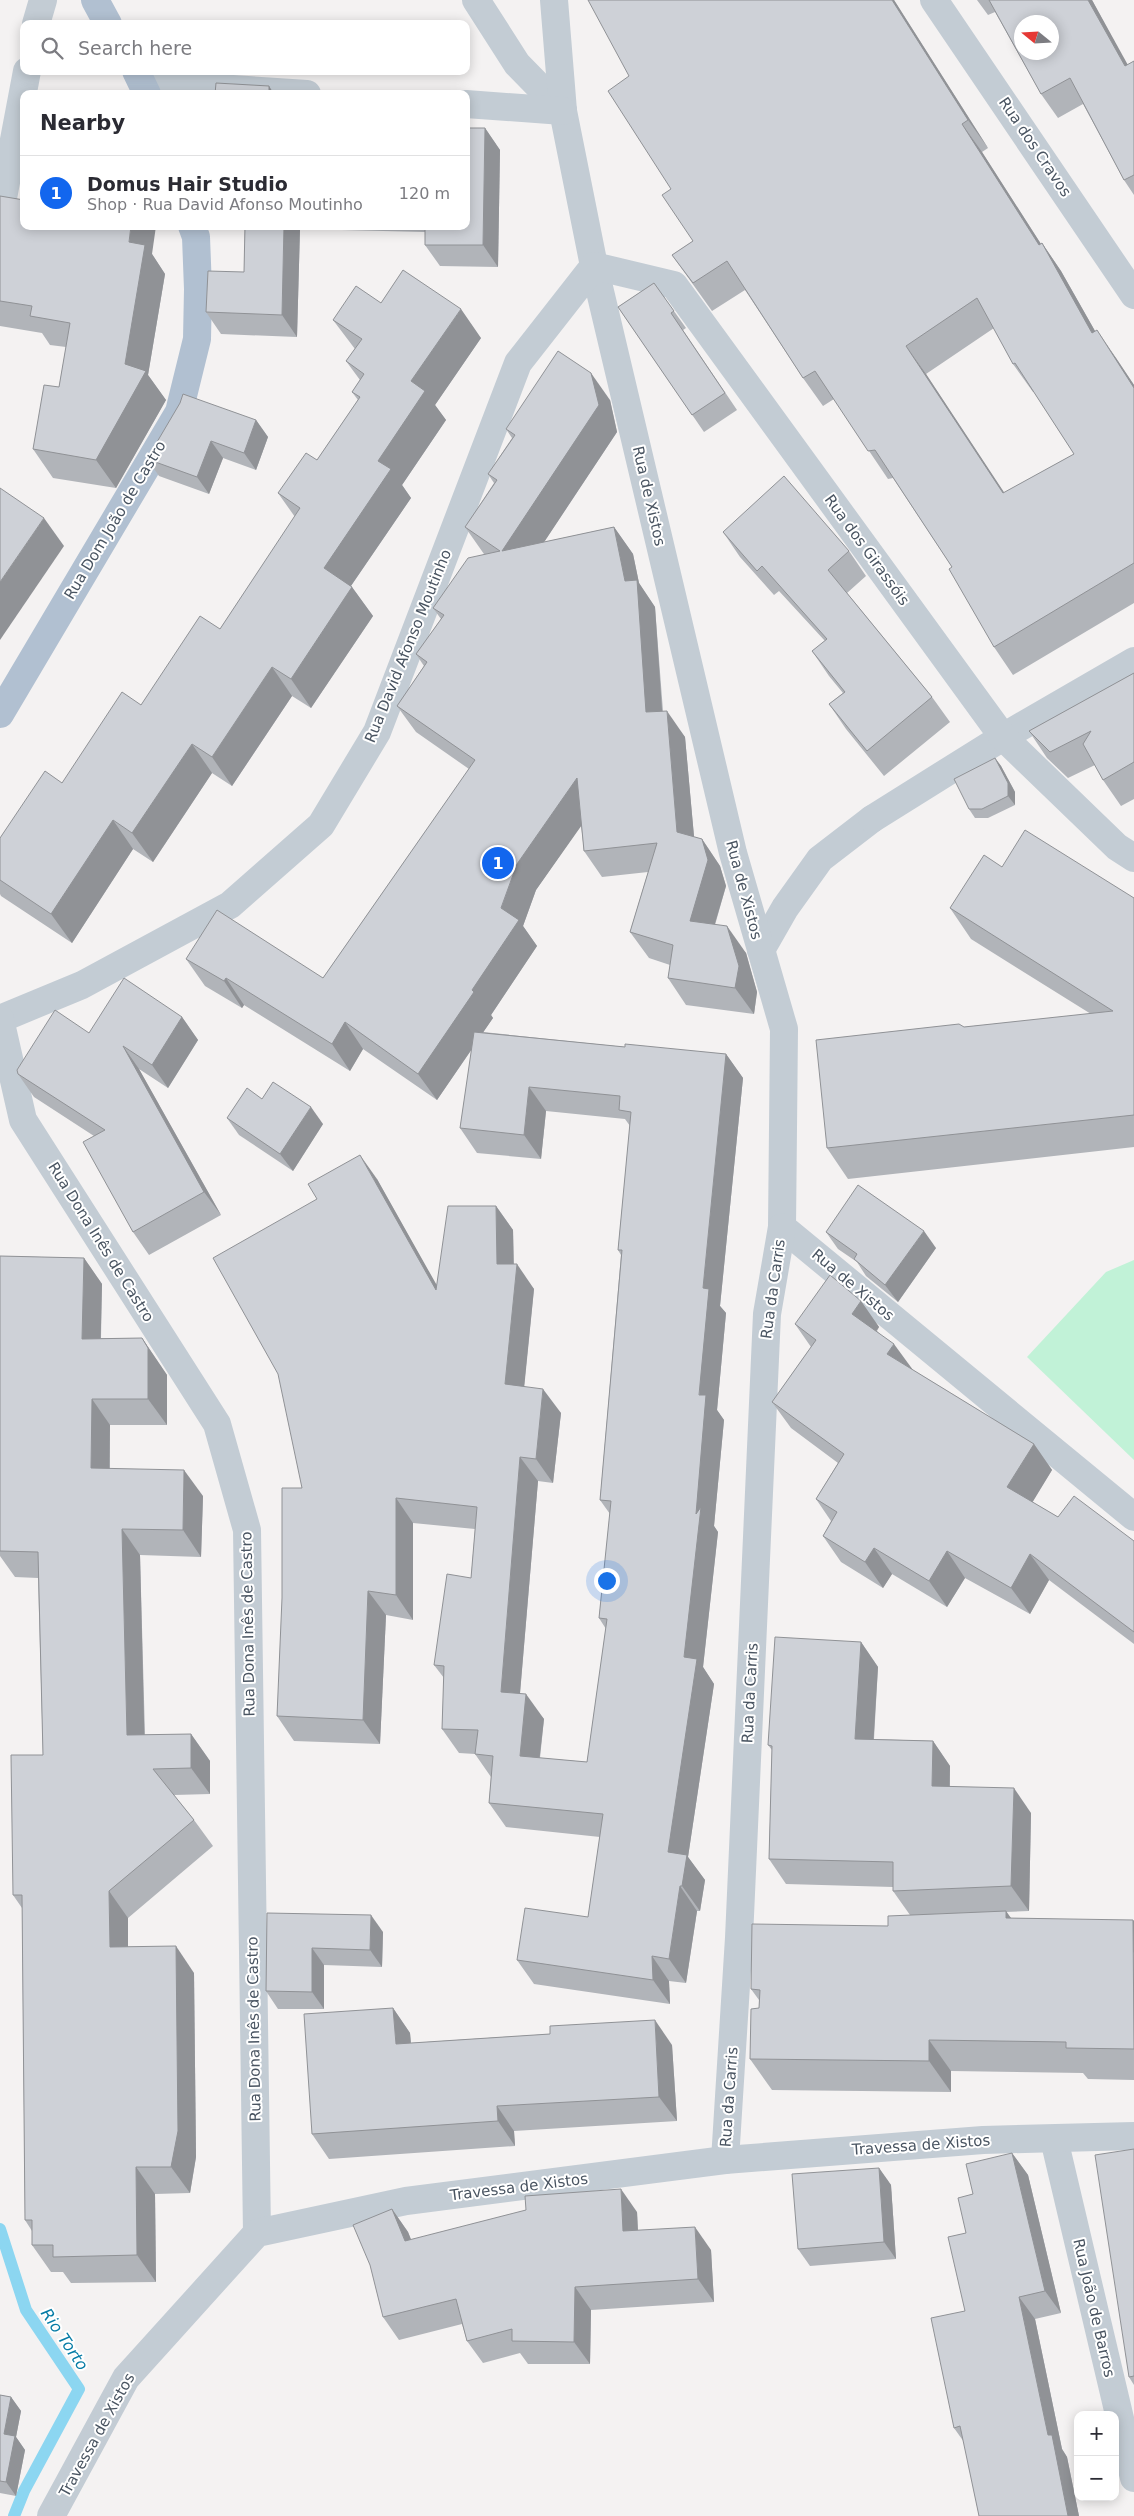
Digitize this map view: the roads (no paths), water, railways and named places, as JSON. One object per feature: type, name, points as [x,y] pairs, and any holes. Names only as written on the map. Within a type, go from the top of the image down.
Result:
[{"type":"main road","points":[[95,0],[106,20]]},
{"type":"main road","name":"Rua Dom João de Castro","points":[[0,714],[179,412],[197,339],[198,288],[196,237],[193,230]]},
{"type":"street","points":[[37,20],[43,0]]},
{"type":"street","points":[[476,0],[517,64],[563,111]]},
{"type":"street","name":"Rua de Xistos","points":[[554,0],[563,111],[594,266],[731,844],[784,1028],[782,1227],[1134,1518]]},
{"type":"street","name":"Rua dos Cravos","points":[[934,0],[1134,295]]},
{"type":"street","points":[[23,90],[26,75]]},
{"type":"street","points":[[142,83],[246,90]]},
{"type":"street","points":[[470,104],[563,111]]},
{"type":"street","points":[[0,214],[20,108]]},
{"type":"street","name":"Rua dos Girassóis","points":[[594,266],[674,285],[1003,737],[1117,847],[1134,858]]},
{"type":"street","name":"Rua David Afonso Moutinho","points":[[0,1019],[82,985],[230,905],[321,825],[377,732],[518,362],[594,266]]},
{"type":"street","points":[[761,950],[785,908],[820,860],[872,819],[1003,737],[1134,661]]},
{"type":"street","name":"Rua Dona Inês de Castro","points":[[0,1019],[23,1120],[217,1424],[247,1530],[257,2233]]},
{"type":"street","name":"Rua da Carris","points":[[725,2160],[739,1938],[767,1314],[782,1227]]},
{"type":"street","points":[[739,1938],[768,1937]]},
{"type":"street","name":"Travessa de Xistos","points":[[52,2516],[126,2378],[257,2233],[406,2201],[725,2160],[983,2140],[1134,2136]]},
{"type":"street","name":"Rua João de Barros","points":[[1054,2139],[1134,2478]]},
{"type":"waterway","name":"Rio Torto","points":[[0,2229],[26,2310],[79,2389],[24,2491],[14,2516]]},
{"type":"place","name":"Domus Hair Studio","points":[[498,863]]}]
